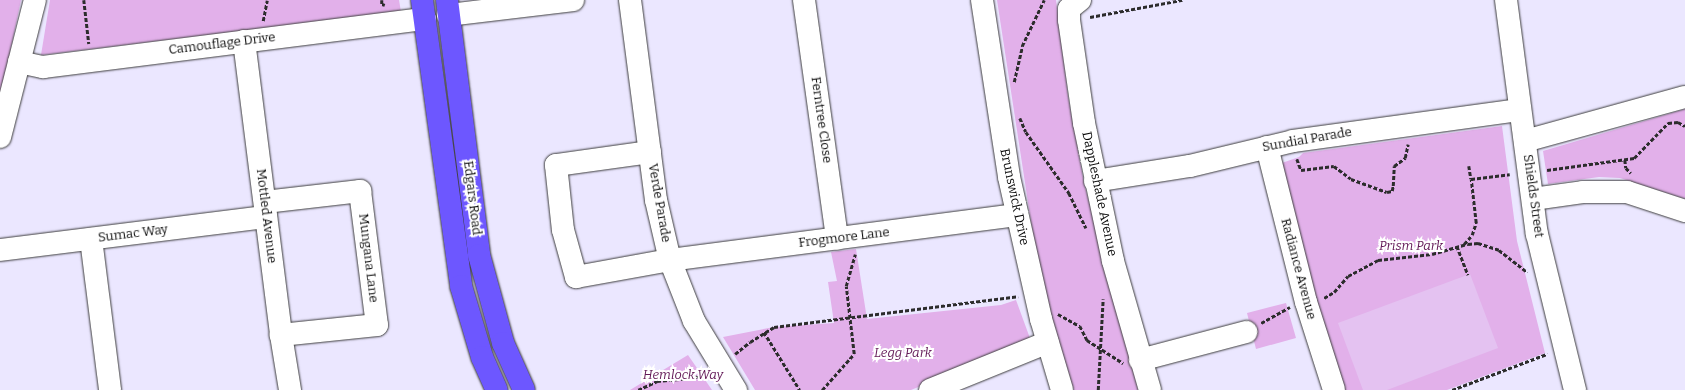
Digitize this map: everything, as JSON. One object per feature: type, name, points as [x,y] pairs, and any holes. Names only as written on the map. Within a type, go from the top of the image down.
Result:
[{"type":"main road","name":"Edgars Road","points":[[448,8],[479,255],[503,343],[524,390]]},
{"type":"main road","name":"Edgars Road","points":[[424,9],[461,286],[482,357],[497,390]]},
{"type":"street","points":[[0,137],[35,0]]},
{"type":"street","points":[[448,8],[573,0]]},
{"type":"street","name":"Verde Parade","points":[[630,0],[661,226],[670,260],[694,321],[736,390]]},
{"type":"street","name":"Ferntree Close","points":[[804,0],[847,238]]},
{"type":"street","name":"Brunswick Drive","points":[[982,0],[997,109],[1017,215],[1041,319],[1062,390]]},
{"type":"street","name":"Shields Street","points":[[1506,0],[1525,141],[1520,173],[1533,199],[1538,234],[1575,390]]},
{"type":"street","name":"Camouflage Drive","points":[[19,62],[43,67],[244,41],[424,9]]},
{"type":"street","name":"Dappleshade Avenue","points":[[1081,9],[1069,9],[1069,20],[1095,181],[1140,360],[1150,390]]},
{"type":"street","name":"Mottled Avenue","points":[[244,41],[281,335],[290,390]]},
{"type":"street","points":[[1525,141],[1685,97]]},
{"type":"street","name":"Sundial Parade","points":[[1095,181],[1190,166],[1293,141],[1520,110]]},
{"type":"street","name":"Radiance Avenue","points":[[1267,147],[1306,302],[1334,390]]},
{"type":"street","name":"Frogmore Lane","points":[[650,152],[556,165],[563,230],[576,277],[670,260],[1017,215]]},
{"type":"street","name":"Mungana Lane","points":[[266,209],[360,191],[377,325],[281,335]]},
{"type":"street","points":[[1533,199],[1583,192],[1627,192],[1685,211]]},
{"type":"street","name":"Sumac Way","points":[[0,250],[90,239],[266,209]]},
{"type":"street","points":[[90,239],[110,390]]},
{"type":"street","points":[[1140,360],[1246,332]]},
{"type":"street","points":[[930,390],[1048,342]]},
{"type":"path","points":[[1014,90],[1014,78],[1022,46],[1044,0]]},
{"type":"path","points":[[1081,9],[1182,0]]},
{"type":"path","points":[[82,46],[89,44]]},
{"type":"path","points":[[1019,115],[1026,132],[1069,193],[1087,230]]},
{"type":"path","points":[[1471,179],[1634,158],[1668,123],[1678,122],[1685,126]]},
{"type":"path","points":[[1293,141],[1301,170],[1334,166],[1351,179],[1387,192],[1392,191],[1394,166],[1404,158],[1413,124]]},
{"type":"path","points":[[1464,244],[1472,235],[1476,223],[1469,166]]},
{"type":"path","points":[[822,390],[854,354],[846,286],[855,257],[847,238]]},
{"type":"path","points":[[1246,332],[1283,310],[1328,296],[1348,276],[1378,260],[1432,254],[1464,244],[1478,243],[1499,250],[1527,272],[1529,279]]},
{"type":"path","points":[[1457,246],[1468,275]]},
{"type":"path","points":[[1098,390],[1102,350],[1102,292]]},
{"type":"path","points":[[638,390],[658,381],[699,376],[720,365],[764,332],[774,327],[1019,295]]},
{"type":"path","points":[[1041,319],[1060,314],[1080,326],[1087,340],[1121,363],[1140,360]]},
{"type":"path","points":[[764,332],[800,390]]},
{"type":"path","points":[[1452,390],[1547,354],[1545,346]]},
{"type":"green space","points":[[0,0],[21,0],[0,101]]},
{"type":"green space","points":[[50,0],[399,0],[401,12],[41,55]]},
{"type":"green space","points":[[997,0],[1056,0],[1068,96],[1084,183],[1138,390],[1074,390],[1057,339],[1035,248]]},
{"type":"green space","points":[[1685,109],[1685,199],[1620,178],[1599,177],[1548,184],[1543,151]]},
{"type":"green space","name":"Prism Park","points":[[1502,126],[1517,241],[1545,353],[1447,390],[1343,390],[1330,353],[1279,164],[1299,157],[1303,153]]},
{"type":"green space","name":"Legg Park","points":[[856,249],[867,319],[1001,305],[1016,300],[1031,341],[911,390],[755,390],[723,337],[774,327],[834,323],[828,282],[837,281],[831,252]]},
{"type":"green space","points":[[1286,303],[1296,338],[1256,349],[1247,313]]},
{"type":"green space","name":"Hemlock Way","points":[[688,355],[712,390],[630,390]]},
{"type":"shaded area","points":[[1470,274],[1498,348],[1387,390],[1363,390],[1338,323]]}]
